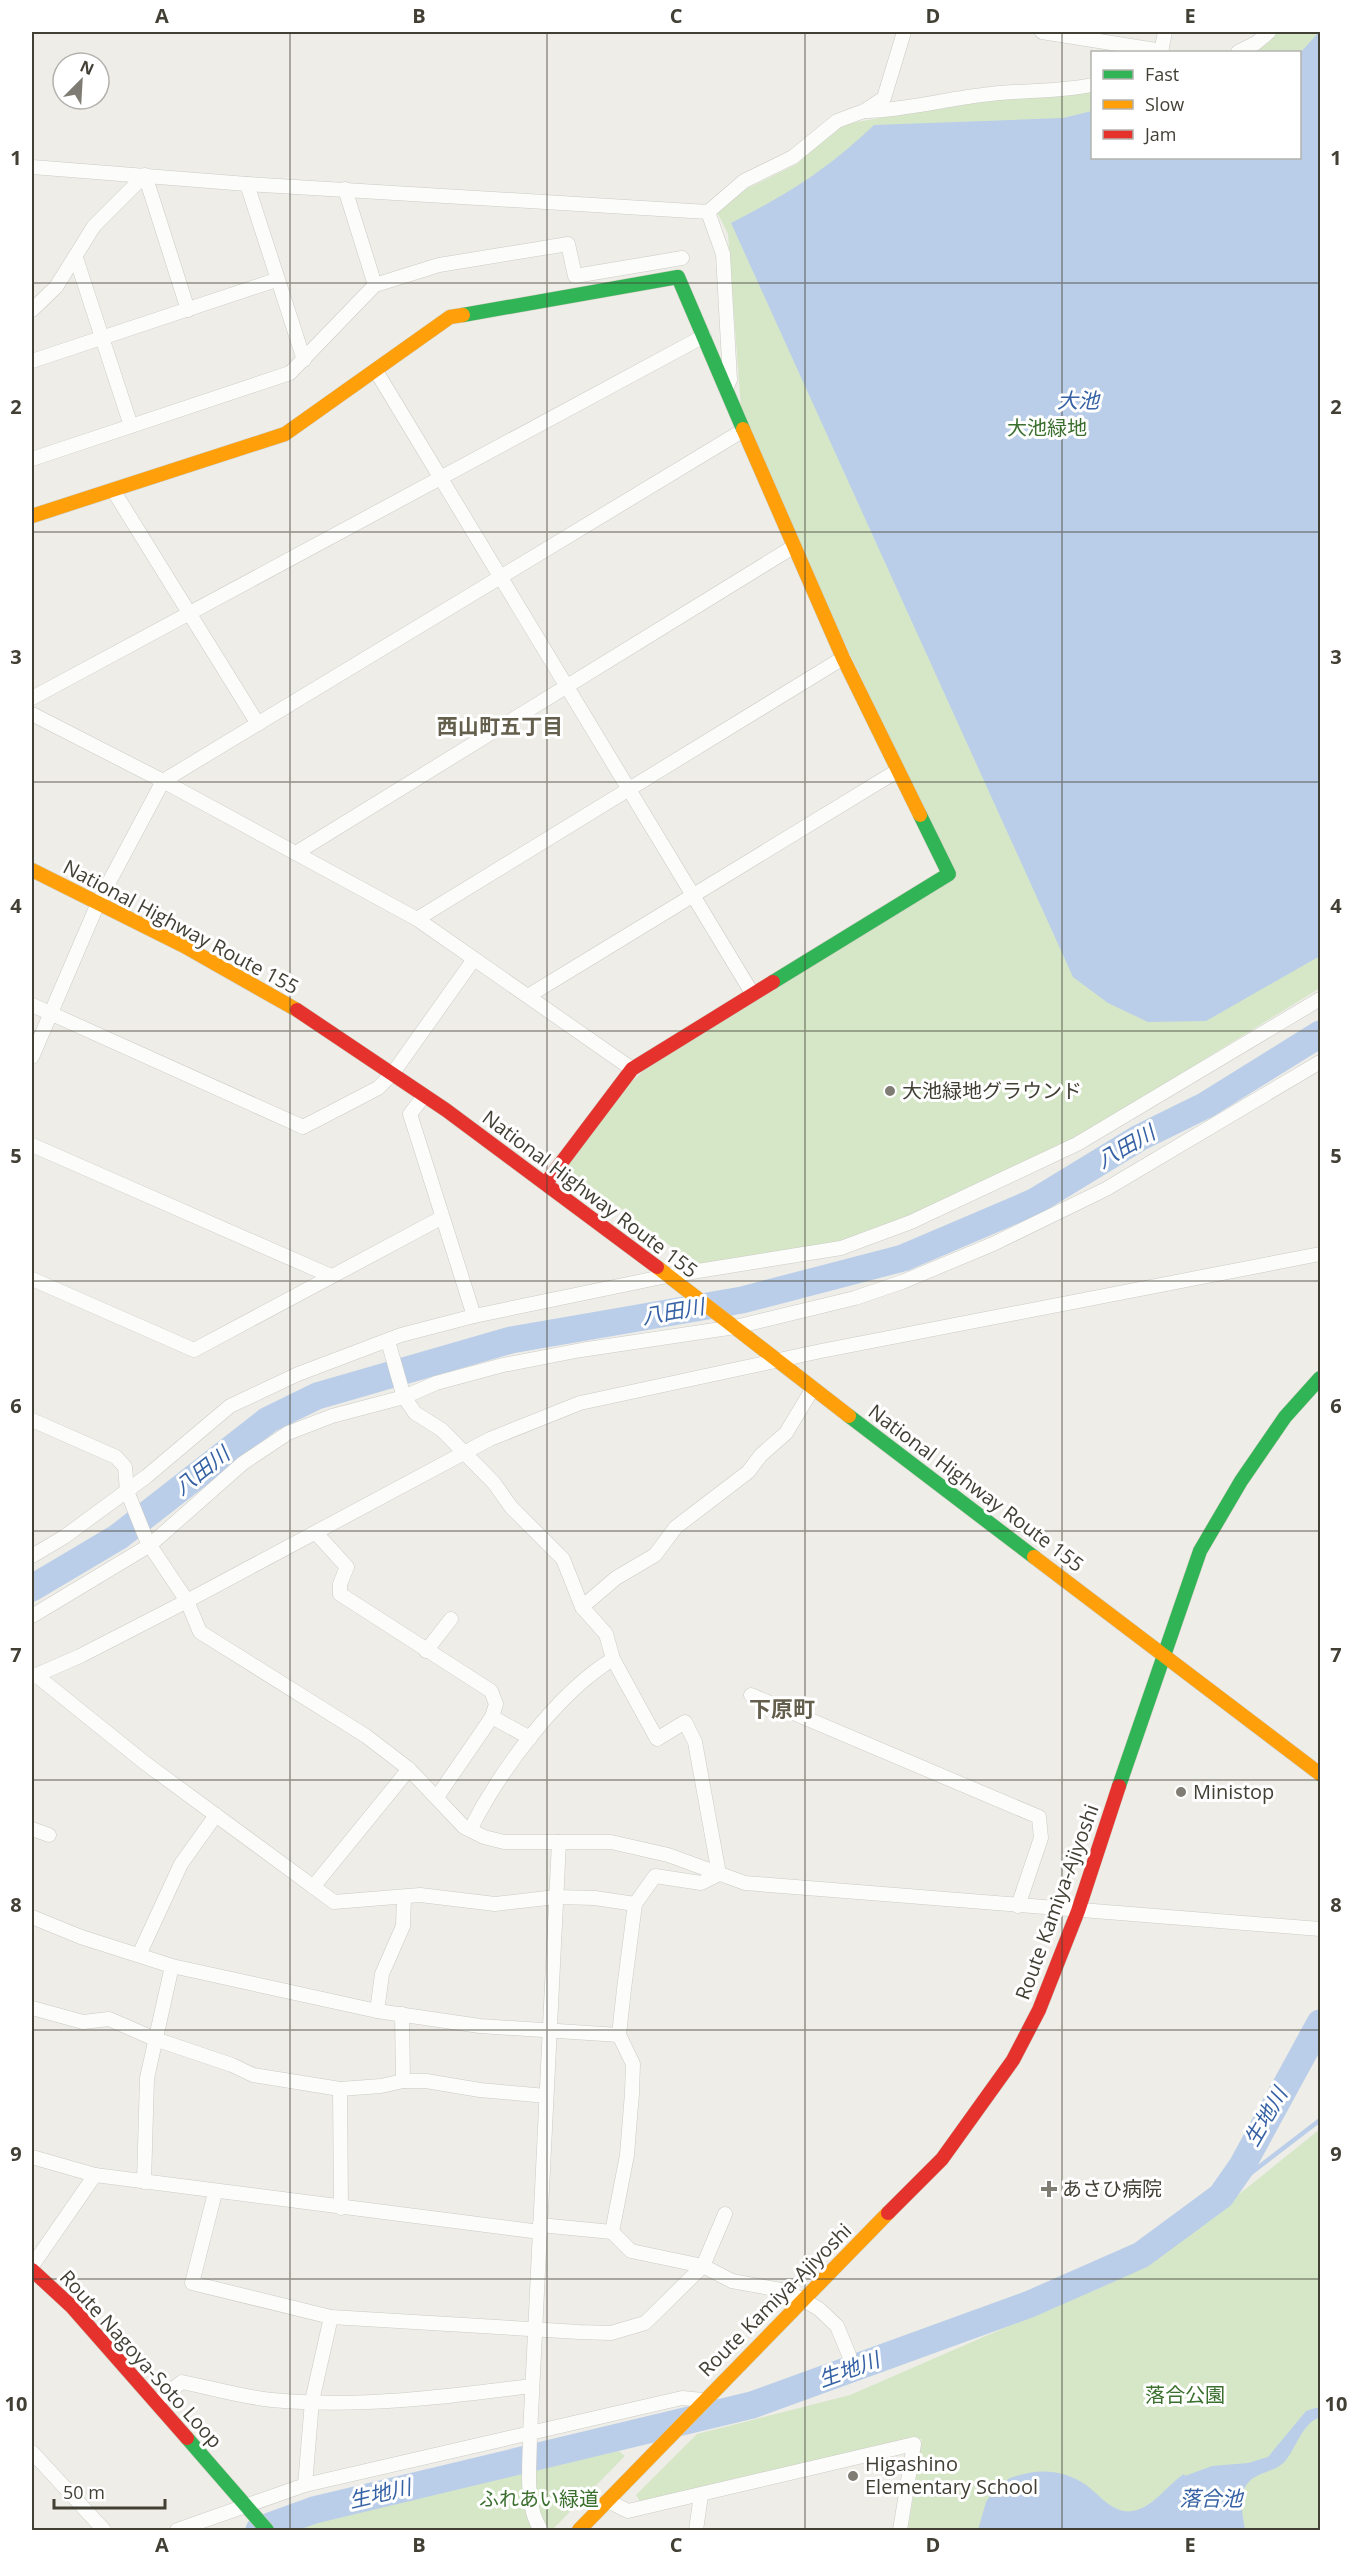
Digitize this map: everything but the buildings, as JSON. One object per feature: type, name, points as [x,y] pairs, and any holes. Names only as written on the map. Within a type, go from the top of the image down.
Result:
[{"type":"main road","points":[[32,516],[285,434],[450,316],[678,277],[742,431],[843,658],[949,874],[752,993],[632,1069],[546,1183]]},
{"type":"main road","name":"National Highway Route 155","points":[[32,870],[99,901],[250,983],[393,1073],[546,1183],[1320,1774]]},
{"type":"main road","name":"Route Kamiya-Ajiyoshi","points":[[579,2530],[703,2400],[942,2159],[1013,2060],[1040,2010],[1078,1911],[1163,1653],[1200,1551],[1254,1463],[1286,1418],[1320,1378]]},
{"type":"main road","name":"Route Nagoya-Soto Loop","points":[[32,2268],[71,2306],[262,2525]]},
{"type":"street","points":[[32,167],[247,184],[708,212],[744,181],[793,157],[837,121],[864,111],[884,98],[904,32]]},
{"type":"street","points":[[1042,32],[1155,51]]},
{"type":"street","points":[[1161,51],[1165,32]]},
{"type":"street","points":[[1240,51],[1256,43],[1269,32]]},
{"type":"street","points":[[864,111],[896,110],[991,94],[1061,92],[1091,85]]},
{"type":"street","points":[[32,310],[56,287],[94,226],[145,175]]},
{"type":"street","points":[[145,175],[188,310]]},
{"type":"street","points":[[247,184],[276,280],[304,360]]},
{"type":"street","points":[[345,189],[375,285]]},
{"type":"street","points":[[708,212],[723,254],[730,380],[726,389]]},
{"type":"street","points":[[32,459],[290,373],[375,285],[439,265],[568,244],[575,276],[682,258]]},
{"type":"street","points":[[76,258],[131,426]]},
{"type":"street","points":[[32,361],[104,339],[276,280]]},
{"type":"street","points":[[32,698],[704,336]]},
{"type":"street","points":[[376,371],[752,993]]},
{"type":"street","points":[[32,1057],[99,901],[163,781],[742,431]]},
{"type":"street","points":[[113,490],[258,724]]},
{"type":"street","points":[[296,853],[793,547]]},
{"type":"street","points":[[417,919],[843,658]]},
{"type":"street","points":[[32,714],[163,781],[417,919],[632,1069]]},
{"type":"street","points":[[528,996],[897,771]]},
{"type":"street","points":[[32,1005],[303,1127],[378,1089],[393,1073],[474,959]]},
{"type":"street","points":[[32,1556],[127,1493],[230,1406],[298,1374],[401,1335],[474,1316],[667,1276],[841,1248],[911,1222],[951,1200],[1077,1143],[1320,999]]},
{"type":"street","points":[[32,1616],[148,1543],[243,1463],[288,1433],[332,1416],[436,1383],[503,1365],[581,1350],[735,1328],[855,1298],[902,1282],[993,1244],[1106,1190],[1320,1062]]},
{"type":"street","points":[[424,1096],[410,1114],[441,1218],[474,1316]]},
{"type":"street","points":[[32,1145],[331,1276]]},
{"type":"street","points":[[32,1278],[194,1350],[441,1218]]},
{"type":"street","points":[[635,1904],[595,1898],[556,1898],[495,1904],[420,1895],[334,1902],[145,1764],[34,1676],[187,1601],[525,1423],[580,1403],[776,1360],[1320,1254]]},
{"type":"street","points":[[387,1341],[403,1394],[415,1413],[442,1430],[494,1483],[511,1507],[563,1559],[582,1607],[606,1634],[613,1659],[657,1739],[685,1722],[695,1742],[719,1874]]},
{"type":"street","points":[[582,1607],[616,1578],[654,1555],[676,1527],[748,1472],[761,1455],[786,1433],[813,1388]]},
{"type":"street","points":[[32,1420],[116,1457],[124,1467],[127,1493],[148,1543],[187,1601],[200,1632],[366,1736],[409,1769],[470,1830],[484,1837],[504,1842],[611,1842],[668,1855],[745,1883],[1320,1929]]},
{"type":"street","points":[[316,1533],[347,1567],[339,1584],[340,1594],[491,1692],[496,1704],[492,1717],[437,1797]]},
{"type":"street","points":[[426,1651],[451,1619]]},
{"type":"street","points":[[470,1830],[486,1799],[530,1738],[551,1713],[599,1667],[613,1659]]},
{"type":"street","points":[[751,1695],[1039,1817],[1041,1838],[1018,1906]]},
{"type":"street","points":[[492,1717],[530,1738]]},
{"type":"street","points":[[314,1887],[409,1769]]},
{"type":"street","points":[[139,1955],[181,1864],[216,1815]]},
{"type":"street","points":[[32,1829],[49,1835]]},
{"type":"street","points":[[541,2530],[534,2514],[530,2475],[531,2386],[559,1842]]},
{"type":"street","points":[[612,2232],[627,2155],[632,2093],[633,2064],[620,2035],[635,1904],[655,1876],[701,1883],[719,1874]]},
{"type":"street","points":[[377,2012],[382,1974],[403,1926],[404,1897]]},
{"type":"street","points":[[32,1917],[81,1937],[172,1966],[377,2012],[480,2026],[620,2035]]},
{"type":"street","points":[[144,2182],[145,2102],[155,2039],[172,1966]]},
{"type":"street","points":[[32,2008],[84,2022],[109,2019],[155,2039],[232,2065],[254,2075],[340,2089],[381,2086],[403,2081],[426,2081],[480,2090],[546,2096]]},
{"type":"street","points":[[402,2014],[403,2081]]},
{"type":"street","points":[[340,2089],[341,2208]]},
{"type":"street","points":[[32,2157],[95,2175],[215,2193],[540,2228],[612,2232],[631,2251],[703,2265],[732,2281],[781,2290],[802,2299],[819,2309],[837,2326],[849,2355]]},
{"type":"street","points":[[32,2268],[95,2175]]},
{"type":"street","points":[[215,2193],[192,2283],[331,2318],[535,2330],[611,2333],[645,2323],[703,2265],[725,2214]]},
{"type":"street","points":[[305,2485],[312,2401],[331,2318]]},
{"type":"street","points":[[156,2402],[182,2382],[270,2400],[312,2401],[421,2400],[531,2386]]},
{"type":"street","points":[[177,2530],[305,2485],[530,2435],[682,2398],[703,2400]]},
{"type":"street","points":[[608,2501],[628,2511],[914,2444],[900,2530]]},
{"type":"street","points":[[32,2452],[104,2530]]},
{"type":"street","points":[[696,2530],[701,2495]]},
{"type":"green space","name":"大池","points":[[1272,32],[1320,32],[1320,988],[1080,1136],[909,1217],[838,1244],[700,1268],[564,1166],[620,1092],[648,1067],[956,878],[803,555],[741,409],[728,234],[717,212],[748,188],[797,164],[840,125],[993,98],[1061,96],[1091,89],[1091,159],[1301,159],[1301,51],[1246,51]]},
{"type":"green space","name":"落合公園","points":[[1320,2129],[1320,2530],[908,2530],[922,2439],[641,2503],[636,2495],[697,2434],[850,2395],[1108,2283],[1156,2256],[1197,2228]]},
{"type":"green space","name":"ふれあい緑道","points":[[619,2451],[625,2456],[553,2529],[294,2530],[455,2487]]},
{"type":"water","name":"大池","points":[[1319,32],[1320,956],[1206,1021],[1148,1022],[1108,1003],[1073,977],[731,223],[807,180],[874,125],[1063,118],[1091,111],[1091,159],[1301,159],[1301,52]]},
{"type":"water","name":"落合池","points":[[1320,2408],[1320,2417],[1304,2430],[1286,2460],[1277,2467],[1255,2477],[1244,2489],[1242,2513],[1245,2530],[978,2530],[986,2502],[992,2493],[1003,2490],[1008,2479],[1018,2475],[1048,2472],[1067,2475],[1086,2485],[1115,2508],[1122,2511],[1137,2510],[1156,2499],[1184,2474],[1185,2476],[1212,2466],[1248,2463],[1268,2457],[1306,2411]]},
{"type":"waterway","name":"八田川","points":[[32,1588],[118,1537],[268,1420],[317,1396],[511,1340],[742,1300],[903,1258],[1034,1202],[1139,1138],[1206,1105],[1320,1034]]},
{"type":"waterway","name":"生地川","points":[[259,2530],[314,2510],[752,2405],[1030,2304],[1141,2255],[1221,2196],[1242,2166],[1320,2023]]},
{"type":"waterway","points":[[1221,2196],[1320,2120]]},
{"type":"traffic: fast","points":[[463,315],[678,277],[743,429]]},
{"type":"traffic: fast","points":[[773,982],[949,874],[920,815]]},
{"type":"traffic: fast","points":[[1119,1786],[1200,1551],[1241,1481],[1285,1417],[1320,1378]]},
{"type":"traffic: fast","points":[[849,1416],[1034,1557]]},
{"type":"traffic: fast","points":[[187,2438],[267,2530]]},
{"type":"traffic: slow","points":[[32,516],[285,434],[450,317],[463,315]]},
{"type":"traffic: slow","points":[[743,429],[843,658],[920,815]]},
{"type":"traffic: slow","points":[[32,870],[184,946],[297,1010]]},
{"type":"traffic: slow","points":[[657,1267],[849,1416]]},
{"type":"traffic: slow","points":[[1034,1557],[1320,1774]]},
{"type":"traffic: slow","points":[[579,2530],[888,2213]]},
{"type":"traffic: jam","points":[[546,1183],[632,1069],[773,982]]},
{"type":"traffic: jam","points":[[297,1010],[446,1110],[657,1267]]},
{"type":"traffic: jam","points":[[888,2213],[942,2159],[1013,2060],[1039,2010],[1078,1911],[1119,1786]]},
{"type":"traffic: jam","points":[[32,2270],[71,2306],[187,2438]]},
{"type":"place","name":"大池緑地グラウンド","points":[[890,1091]]},
{"type":"place","name":"Ministop","points":[[1181,1792]]},
{"type":"place","name":"あさひ病院","points":[[1049,2189]]},
{"type":"place","name":"Higashino Elementary School","points":[[853,2476]]},
{"type":"district","name":"西山町五丁目","points":[[500,727]]},
{"type":"district","name":"下原町","points":[[782,1709]]},
{"type":"park label","name":"大池緑地","points":[[1047,428]]}]
